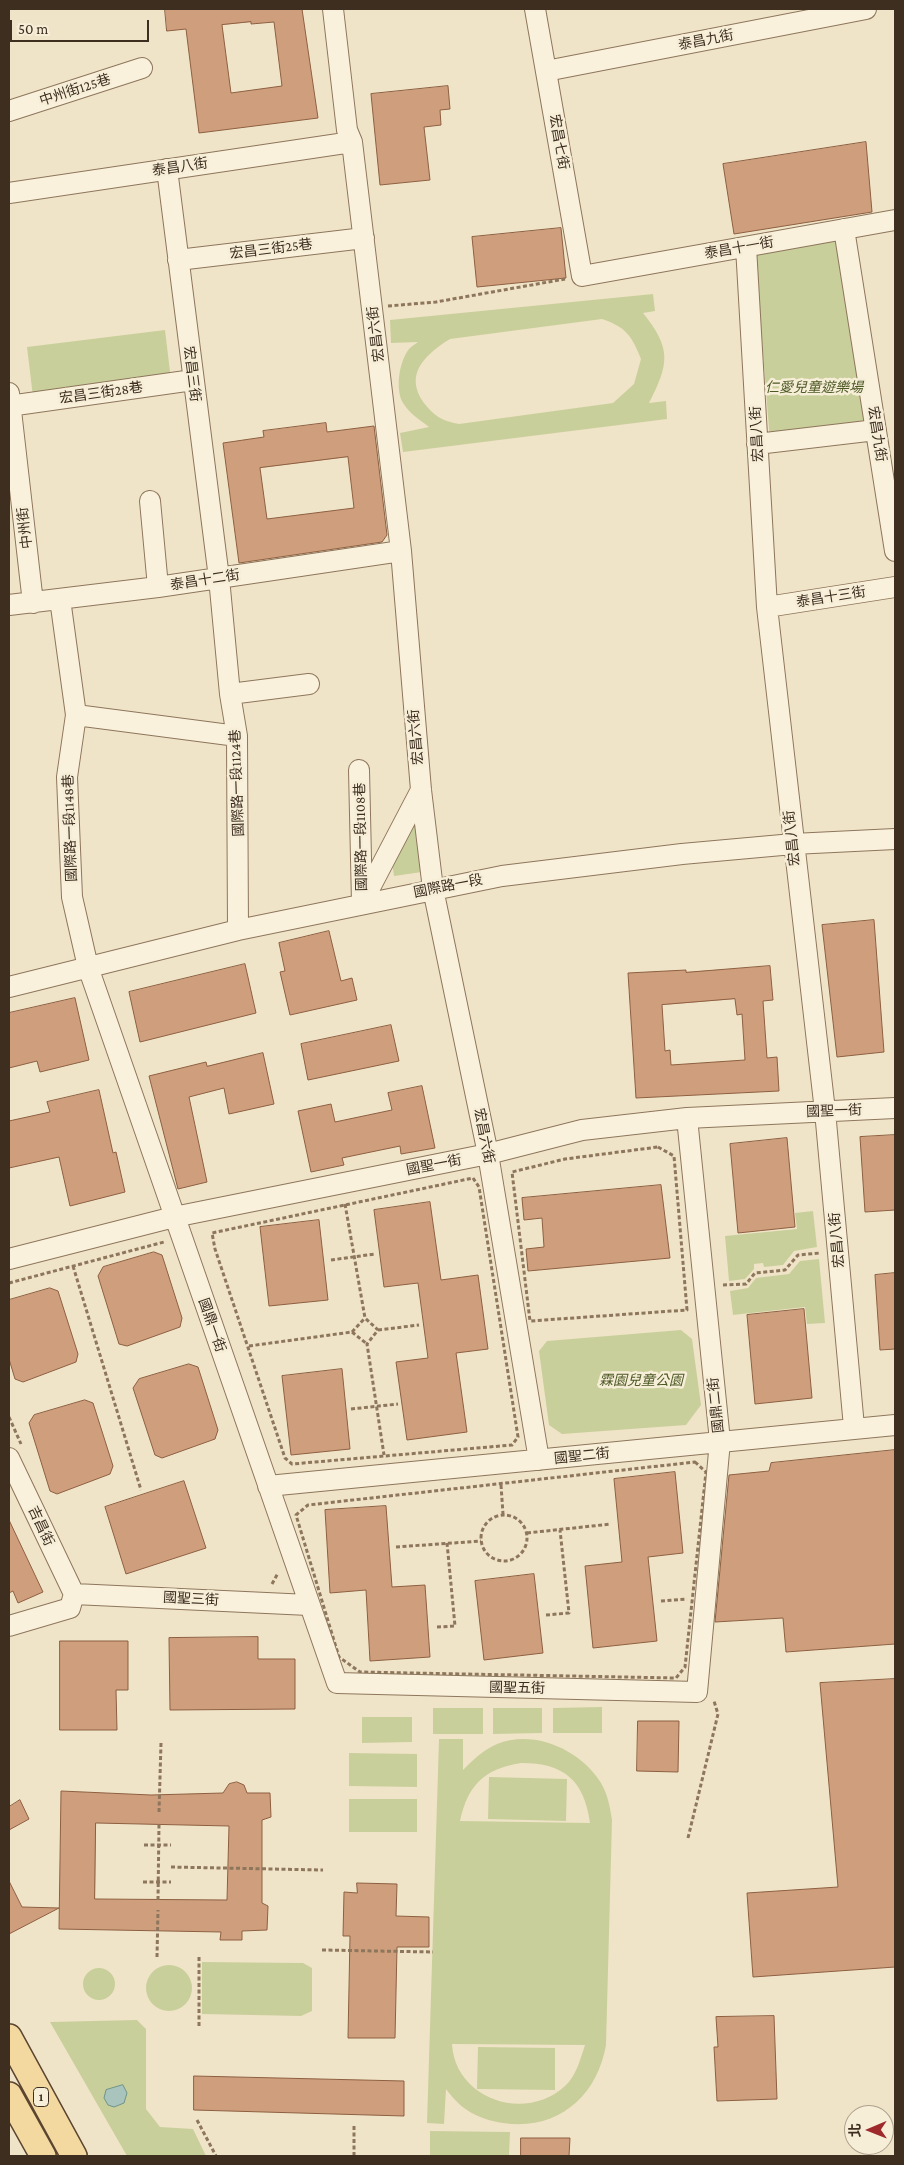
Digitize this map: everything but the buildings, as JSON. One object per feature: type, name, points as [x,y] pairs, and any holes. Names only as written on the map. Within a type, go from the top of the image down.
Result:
[{"type":"main road","name":"1","points":[[9,2037],[74,2156]]},
{"type":"main road","name":"1","points":[[9,2095],[42,2156]]},
{"type":"street","name":"宏昌六街","points":[[333,9],[347,130],[352,142],[373,307],[401,551],[421,790],[432,888],[488,1154],[539,1460]]},
{"type":"street","name":"宏昌七街","points":[[535,9],[582,276]]},
{"type":"street","name":"泰昌九街","points":[[546,71],[866,9]]},
{"type":"street","name":"中州街125巷","points":[[9,111],[142,68]]},
{"type":"street","name":"泰昌八街","points":[[9,192],[352,142]]},
{"type":"street","name":"宏昌三街","points":[[167,169],[192,380],[219,578]]},
{"type":"street","name":"泰昌十一街","points":[[582,276],[895,220]]},
{"type":"street","name":"宏昌九街","points":[[844,229],[895,550]]},
{"type":"street","name":"宏昌三街25巷","points":[[178,260],[364,238]]},
{"type":"street","name":"宏昌八街","points":[[746,247],[767,607],[825,1111],[854,1427]]},
{"type":"street","name":"宏昌三街28巷","points":[[9,401],[192,380]]},
{"type":"street","name":"中州街","points":[[9,401],[33,603]]},
{"type":"street","points":[[757,444],[876,430]]},
{"type":"street","points":[[150,501],[158,587]]},
{"type":"street","name":"泰昌十二街","points":[[9,605],[158,587],[401,551]]},
{"type":"street","name":"國際路一段1124巷","points":[[219,578],[230,694],[237,736],[238,930]]},
{"type":"street","name":"泰昌十三街","points":[[767,607],[895,587]]},
{"type":"street","name":"國際路一段1148巷","points":[[60,599],[76,716],[67,777],[72,897],[88,966]]},
{"type":"street","points":[[230,694],[309,684]]},
{"type":"street","points":[[76,716],[237,736]]},
{"type":"street","name":"國際路一段1108巷","points":[[360,770],[362,904]]},
{"type":"street","points":[[362,904],[421,790]]},
{"type":"street","name":"國際路一段","points":[[9,987],[238,930],[432,888],[502,876],[682,854],[793,844],[895,839]]},
{"type":"street","name":"國鼎一街","points":[[88,966],[337,1684]]},
{"type":"street","name":"國聖一街","points":[[9,1259],[174,1217],[488,1154],[582,1130],[687,1118],[895,1108]]},
{"type":"street","name":"國鼎二街","points":[[687,1118],[720,1441],[704,1694]]},
{"type":"street","name":"國聖二街","points":[[268,1486],[895,1424]]},
{"type":"street","name":"吉昌街","points":[[17,1456],[74,1594]]},
{"type":"street","points":[[9,1626],[70,1608],[74,1594]]},
{"type":"street","name":"國聖三街","points":[[74,1594],[309,1605]]},
{"type":"street","name":"國聖五街","points":[[337,1684],[704,1694]]},
{"type":"path","points":[[373,307],[436,302],[582,276]]},
{"type":"path","points":[[531,1331],[512,1172],[565,1159],[658,1147],[674,1156],[687,1310],[690,1319]]},
{"type":"path","points":[[473,1178],[479,1187],[518,1437],[512,1445],[292,1464],[285,1458],[249,1346],[215,1249],[212,1233],[473,1178]]},
{"type":"path","points":[[345,1204],[365,1318],[378,1330]]},
{"type":"path","points":[[9,1283],[167,1241]]},
{"type":"path","points":[[724,1285],[746,1284],[755,1273],[785,1270],[798,1255],[823,1252],[824,1262]]},
{"type":"path","points":[[330,1260],[375,1254]]},
{"type":"path","points":[[73,1266],[141,1490]]},
{"type":"path","points":[[722,1276],[724,1295]]},
{"type":"path","points":[[530,1321],[687,1310]]},
{"type":"path","points":[[249,1346],[352,1332],[365,1318]]},
{"type":"path","points":[[367,1344],[378,1330],[419,1325]]},
{"type":"path","points":[[352,1332],[367,1344],[384,1456]]},
{"type":"path","points":[[351,1409],[398,1404]]},
{"type":"path","points":[[9,1417],[17,1456]]},
{"type":"path","points":[[695,1462],[706,1472],[692,1598],[685,1667],[676,1678],[360,1672],[339,1657],[296,1515],[308,1505],[695,1462]]},
{"type":"path","points":[[501,1484],[503,1514]]},
{"type":"path","points":[[503,1514],[518,1519],[527,1532],[525,1548],[520,1555],[507,1562],[492,1559],[480,1541],[483,1526],[488,1520],[503,1514]]},
{"type":"path","points":[[527,1532],[611,1524]]},
{"type":"path","points":[[546,1615],[569,1613],[560,1530]]},
{"type":"path","points":[[396,1547],[480,1541]]},
{"type":"path","points":[[438,1627],[455,1626],[447,1543]]},
{"type":"path","points":[[270,1587],[279,1576],[276,1566]]},
{"type":"path","points":[[661,1601],[692,1598]]},
{"type":"path","points":[[688,1838],[718,1714],[704,1694]]},
{"type":"path","points":[[160,1812],[161,1743]]},
{"type":"path","points":[[158,1900],[159,1824]]},
{"type":"path","points":[[144,1845],[171,1845]]},
{"type":"path","points":[[172,1867],[323,1870]]},
{"type":"path","points":[[143,1882],[172,1882]]},
{"type":"path","points":[[157,1957],[158,1910]]},
{"type":"path","points":[[322,1950],[433,1952]]},
{"type":"path","points":[[199,1957],[199,2028]]},
{"type":"path","points":[[197,2120],[216,2156]]},
{"type":"path","points":[[354,2124],[354,2156]]},
{"type":"green space","name":"仁愛兒童遊樂場","points":[[839,240],[867,429],[770,441],[755,253]]},
{"type":"green space","points":[[653,294],[655,311],[643,313],[659,337],[663,347],[664,367],[649,403],[666,401],[667,419],[403,452],[400,433],[429,427],[405,407],[399,390],[399,376],[403,361],[409,349],[418,342],[391,343],[390,320]],"holes":[[[602,319],[627,333],[641,359],[634,384],[613,403],[459,424],[435,415],[418,393],[416,383],[420,366],[433,351],[450,339]]]},
{"type":"green space","points":[[165,330],[171,380],[33,397],[27,347]]},
{"type":"green space","points":[[418,810],[422,872],[394,876],[391,856]]},
{"type":"green space","points":[[813,1211],[817,1247],[794,1251],[783,1265],[764,1267],[763,1263],[754,1264],[754,1269],[745,1279],[729,1281],[725,1236],[797,1229],[795,1213]]},
{"type":"green space","points":[[819,1259],[825,1323],[807,1324],[805,1307],[733,1315],[730,1291],[748,1288],[756,1278],[789,1274],[800,1261]]},
{"type":"green space","name":"霖園兒童公園","points":[[681,1330],[692,1339],[701,1405],[686,1425],[562,1434],[549,1425],[539,1351],[547,1341]]},
{"type":"green space","points":[[602,1707],[602,1733],[553,1733],[553,1708]]},
{"type":"green space","points":[[433,1708],[483,1708],[483,1734],[433,1734]]},
{"type":"green space","points":[[493,1708],[542,1708],[542,1733],[493,1734]]},
{"type":"green space","points":[[362,1717],[412,1717],[412,1742],[362,1743]]},
{"type":"green space","points":[[439,1739],[463,1739],[463,1770],[487,1749],[511,1740],[526,1739],[555,1745],[582,1761],[592,1771],[605,1792],[612,1820],[606,2045],[601,2064],[594,2080],[584,2095],[557,2116],[541,2122],[523,2124],[503,2123],[486,2119],[464,2108],[446,2089],[444,2124],[427,2123]],"holes":[[[521,1763],[549,1766],[569,1777],[583,1795],[590,1823],[460,1821],[463,1808],[473,1788],[480,1781],[488,1774],[497,1770]],[[452,2044],[585,2045],[575,2073],[565,2086],[549,2097],[531,2103],[512,2103],[495,2100],[479,2091],[465,2079],[456,2063]]]},
{"type":"green space","points":[[349,1753],[417,1754],[417,1787],[349,1786]]},
{"type":"green space","points":[[489,1777],[567,1779],[566,1821],[488,1819]]},
{"type":"green space","points":[[349,1799],[417,1799],[417,1832],[349,1832]]},
{"type":"green space","points":[[202,1962],[303,1963],[312,1968],[312,2011],[301,2016],[202,2014]]},
{"type":"green space","points":[[169,1965],[182,1969],[188,1975],[192,1988],[188,2001],[182,2007],[169,2011],[156,2007],[150,2001],[146,1988],[150,1975],[156,1969]]},
{"type":"green space","points":[[99,1968],[105,1969],[110,1973],[114,1978],[114,1990],[110,1995],[105,1999],[99,2000],[93,1999],[88,1995],[84,1990],[83,1984],[84,1978],[88,1973],[93,1969]]},
{"type":"green space","points":[[137,2020],[146,2029],[146,2109],[160,2127],[193,2129],[206,2156],[127,2156],[50,2022]]},
{"type":"green space","points":[[478,2047],[555,2048],[555,2090],[477,2089]]},
{"type":"green space","points":[[430,2131],[510,2132],[509,2156],[430,2156]]},
{"type":"water","points":[[123,2085],[127,2093],[124,2103],[114,2107],[108,2105],[104,2098],[106,2090]]}]
